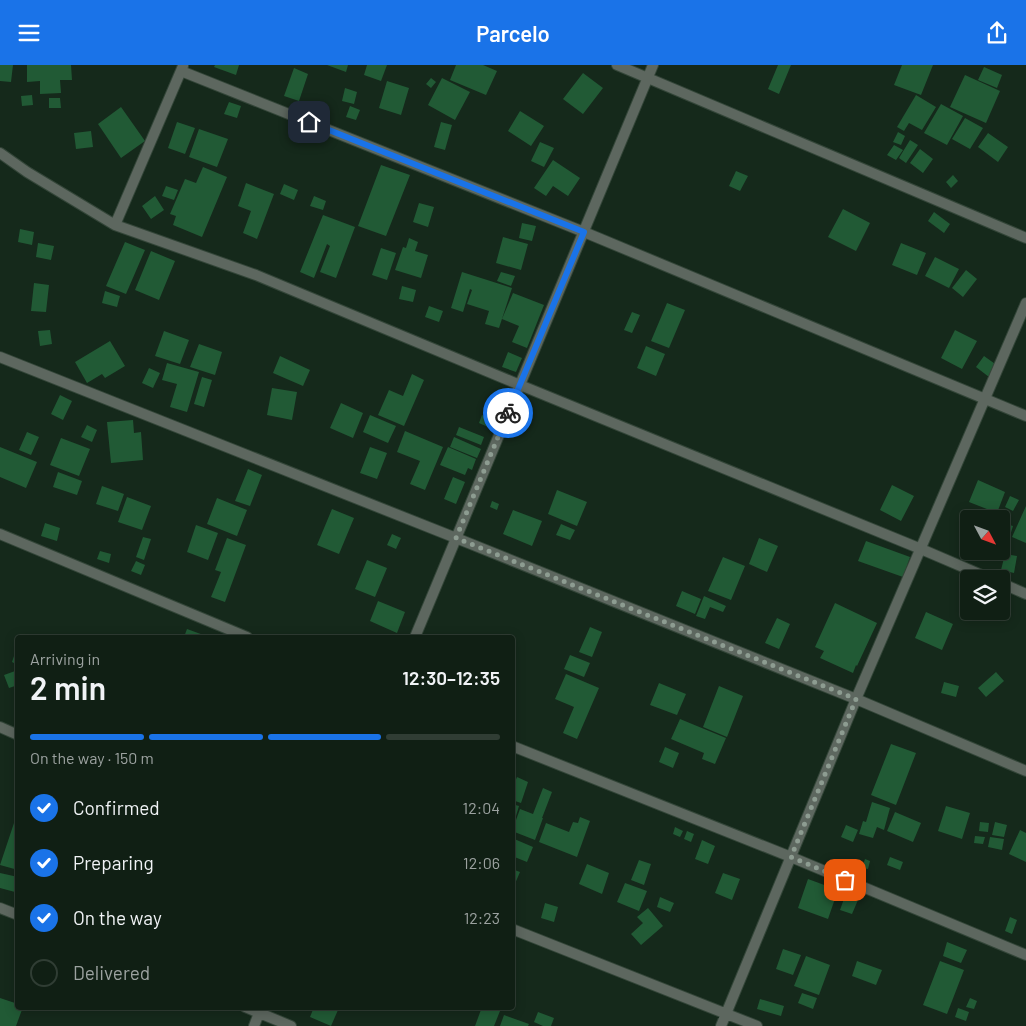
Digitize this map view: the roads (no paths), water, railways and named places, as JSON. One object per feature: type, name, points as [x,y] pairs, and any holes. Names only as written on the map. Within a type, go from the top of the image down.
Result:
[{"type":"street","points":[[617,65],[1026,238]]},
{"type":"street","points":[[416,635],[653,65]]},
{"type":"street","points":[[115,225],[182,68],[584,232],[1026,416]]},
{"type":"street","points":[[0,153],[27,172],[115,225],[256,275],[970,570]]},
{"type":"street","points":[[721,1026],[856,699],[1026,303]]},
{"type":"street","points":[[0,357],[856,699],[1026,771]]},
{"type":"street","points":[[0,534],[242,635]]},
{"type":"street","points":[[1010,587],[1026,594]]},
{"type":"street","points":[[0,727],[15,734]]},
{"type":"street","points":[[515,747],[791,857],[1026,955]]},
{"type":"street","points":[[0,908],[15,914]]},
{"type":"street","points":[[515,930],[757,1026]]},
{"type":"street","points":[[254,1026],[260,1010],[291,1026]]}]
